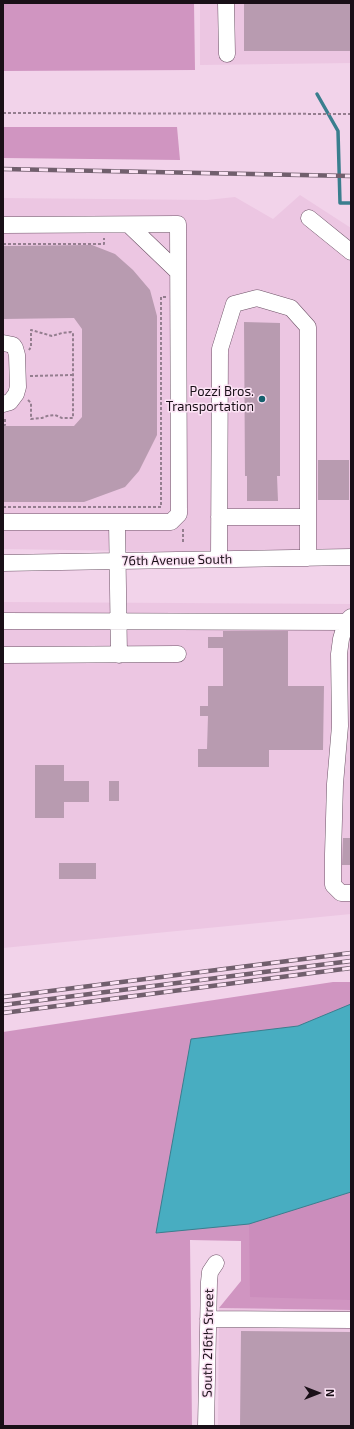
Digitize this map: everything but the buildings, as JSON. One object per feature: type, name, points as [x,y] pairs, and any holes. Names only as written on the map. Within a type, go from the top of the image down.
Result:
[{"type":"street","points":[[226,3],[227,54]]},
{"type":"street","points":[[309,218],[351,252]]},
{"type":"street","points":[[129,224],[178,272]]},
{"type":"street","points":[[3,225],[178,224],[179,514],[171,522],[3,522]]},
{"type":"street","points":[[218,559],[220,349],[234,304],[257,298],[291,308],[308,327],[308,558]]},
{"type":"street","points":[[3,343],[13,345],[15,348],[17,355],[18,387],[16,394],[4,409]]},
{"type":"street","points":[[219,517],[308,517]]},
{"type":"street","points":[[117,522],[119,655]]},
{"type":"street","name":"76th Avenue South","points":[[3,563],[351,557]]},
{"type":"street","points":[[3,621],[349,620],[341,639],[339,654],[345,726],[334,784],[333,885],[341,893],[351,893]]},
{"type":"street","points":[[3,655],[178,654]]},
{"type":"street","name":"South 216th Street","points":[[206,1426],[208,1282],[210,1272],[216,1263]]},
{"type":"street","points":[[208,1319],[351,1320]]},
{"type":"path","points":[[3,113],[351,114]]},
{"type":"path","points":[[3,244],[104,244],[104,234]]},
{"type":"path","points":[[3,507],[161,507],[161,297],[170,297]]},
{"type":"path","points":[[27,398],[32,403],[31,419],[55,415],[62,418],[73,418],[73,333],[71,332],[52,336],[32,330],[31,347],[28,352]]},
{"type":"path","points":[[27,376],[73,375]]},
{"type":"path","points":[[3,425],[5,425],[4,409]]},
{"type":"shaded area","points":[[3,3],[194,3],[195,70],[3,71]]},
{"type":"shaded area","points":[[200,3],[351,3],[351,63],[200,65]]},
{"type":"shaded area","points":[[3,127],[177,127],[180,160],[3,158]]},
{"type":"shaded area","points":[[300,195],[351,228],[351,549],[203,552],[3,549],[3,198],[207,200],[235,197],[273,219]]},
{"type":"shaded area","points":[[3,602],[351,604],[351,914],[3,948]]},
{"type":"shaded area","points":[[333,982],[351,982],[351,1310],[219,1308],[241,1281],[241,1241],[190,1240],[192,1426],[3,1426],[3,1032]]},
{"type":"shaded area","points":[[351,1192],[351,1300],[250,1297],[249,1224]]},
{"type":"shaded area","points":[[219,1308],[351,1310],[351,1426],[218,1426]]},
{"type":"water","points":[[351,1004],[351,1192],[249,1224],[156,1233],[191,1039],[298,1026]]},
{"type":"waterway","points":[[317,94],[338,131],[340,203],[351,203]]},
{"type":"railway","points":[[3,169],[351,176]]},
{"type":"railway","points":[[3,997],[351,953]]},
{"type":"railway","points":[[3,1005],[351,961]]},
{"type":"railway","points":[[3,1013],[351,968]]},
{"type":"place","name":"Pozzi Bros. Transportation","points":[[262,399]]}]
